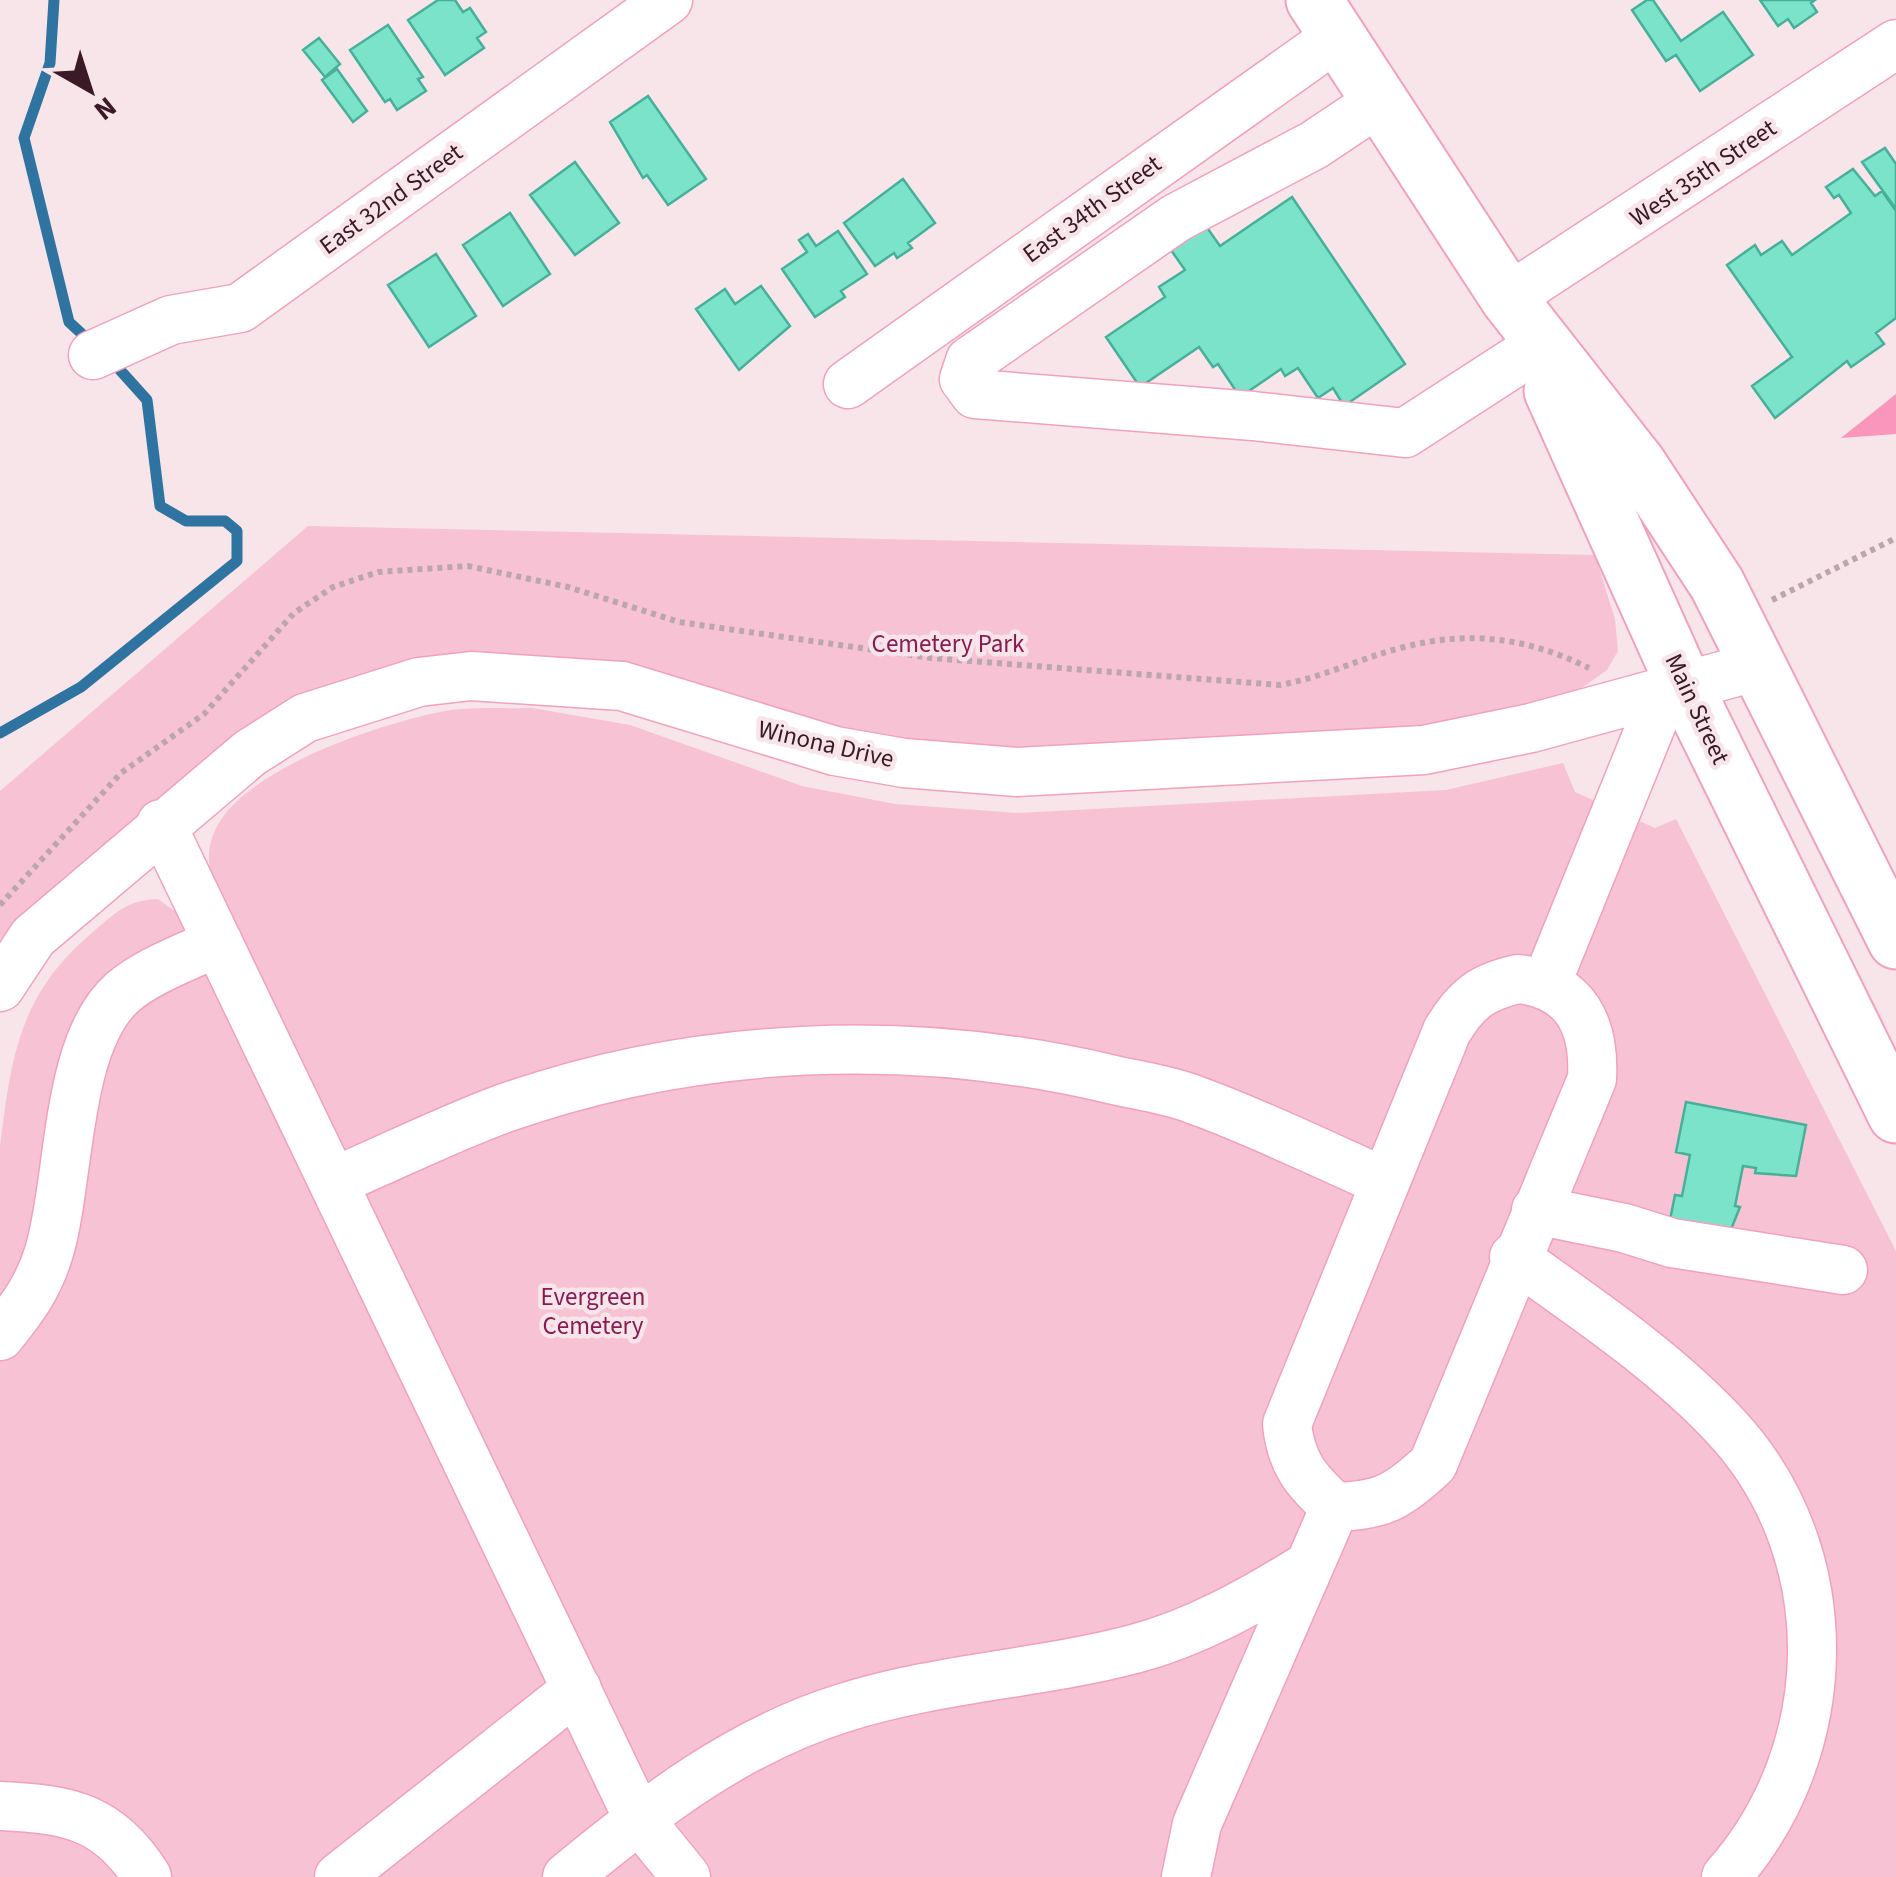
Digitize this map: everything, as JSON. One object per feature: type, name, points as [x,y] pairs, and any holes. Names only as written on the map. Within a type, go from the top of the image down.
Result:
[{"type":"main road","name":"Main Street","points":[[1326,18],[1508,298],[1639,464],[1717,584],[1896,941]]},
{"type":"main road","name":"Main Street","points":[[1508,298],[1675,689],[1896,1115]]},
{"type":"street","name":"East 32nd Street","points":[[93,355],[171,320],[240,308],[668,0]]},
{"type":"street","name":"East 34th Street","points":[[848,384],[1326,18]]},
{"type":"street","name":"West 35th Street","points":[[1508,298],[1896,44]]},
{"type":"street","points":[[1380,101],[1314,145],[1176,218],[970,361],[964,379],[975,394],[1253,416],[1405,433],[1533,350]]},
{"type":"street","name":"Winona Drive","points":[[0,987],[32,938],[162,824],[250,754],[304,718],[350,700],[419,682],[471,676],[622,686],[835,750],[904,763],[1017,772],[1424,750],[1531,728],[1675,689],[1747,645]]},
{"type":"street","points":[[1547,982],[1675,689]]},
{"type":"street","points":[[162,824],[638,1818],[686,1877]]},
{"type":"street","points":[[0,1336],[34,1294],[50,1251],[82,1075],[98,1023],[124,992],[218,942]]},
{"type":"street","points":[[1518,979],[1547,982],[1570,1001],[1587,1024],[1594,1050],[1592,1079],[1514,1257],[1433,1464],[1406,1490],[1371,1506],[1334,1507],[1308,1484],[1290,1455],[1287,1424],[1383,1180],[1464,1004],[1488,986],[1518,979]]},
{"type":"street","points":[[335,1181],[502,1109],[622,1076],[730,1058],[893,1048],[984,1054],[1193,1099],[1383,1180]]},
{"type":"street","points":[[1536,1210],[1624,1228],[1672,1243],[1843,1270]]},
{"type":"street","points":[[1514,1257],[1646,1354],[1727,1428],[1763,1474],[1805,1573],[1814,1636],[1811,1702],[1792,1772],[1766,1826],[1726,1877]]},
{"type":"street","points":[[1186,1877],[1197,1824],[1334,1507]]},
{"type":"street","points":[[567,1877],[638,1818],[738,1752],[830,1713],[922,1690],[1138,1648],[1217,1618],[1305,1568]]},
{"type":"street","points":[[339,1877],[576,1689]]},
{"type":"street","points":[[0,1806],[64,1812],[94,1821],[120,1843],[147,1877]]},
{"type":"path","points":[[1747,645],[1896,538]]},
{"type":"path","points":[[0,905],[122,774],[204,714],[294,613],[333,587],[378,572],[468,566],[568,586],[679,622],[930,658],[1280,686],[1324,678],[1407,646],[1502,636],[1553,650],[1602,675]]},
{"type":"green space","name":"Cemetery Park","points":[[308,526],[1595,555],[1615,619],[1618,651],[1607,670],[1562,702],[1484,726],[1093,747],[925,749],[772,711],[625,666],[255,725],[65,876],[0,940],[0,791]]},
{"type":"green space","name":"Evergreen Cemetery","points":[[532,708],[630,725],[802,786],[895,804],[1019,813],[1446,790],[1563,763],[1575,792],[1655,828],[1676,819],[1896,1251],[1896,1877],[0,1877],[0,1147],[15,1056],[34,1004],[68,956],[122,909],[158,899],[180,915],[214,890],[209,858],[212,838],[225,814],[247,792],[277,772],[346,740],[414,718],[463,709]]},
{"type":"shaded area","points":[[1896,394],[1896,434],[1841,438]]},
{"type":"building","points":[[438,0],[455,0],[463,12],[470,8],[486,32],[477,38],[484,48],[445,75],[408,20]]},
{"type":"building","points":[[1653,0],[1681,41],[1723,12],[1753,55],[1700,91],[1676,55],[1666,61],[1632,10]]},
{"type":"building","points":[[1760,0],[1815,0],[1811,3],[1817,12],[1794,28],[1788,19],[1778,26]]},
{"type":"building","points":[[388,25],[423,77],[418,79],[426,91],[397,110],[390,99],[385,102],[350,50]]},
{"type":"building","points":[[319,38],[340,64],[325,77],[303,50]]},
{"type":"building","points":[[337,69],[367,111],[353,122],[322,80]]},
{"type":"building","points":[[648,96],[706,179],[668,205],[647,175],[643,178],[610,122]]},
{"type":"building","points":[[1885,148],[1896,164],[1896,209],[1862,162]]},
{"type":"building","points":[[575,162],[619,223],[575,255],[530,195]]},
{"type":"building","points":[[1853,169],[1875,196],[1882,191],[1896,211],[1896,318],[1876,333],[1884,344],[1851,367],[1847,361],[1775,418],[1752,386],[1792,357],[1727,265],[1755,245],[1761,255],[1782,241],[1792,255],[1851,213],[1839,195],[1834,198],[1826,187]]},
{"type":"building","points":[[903,179],[935,223],[908,243],[912,248],[897,258],[894,253],[875,266],[844,223]]},
{"type":"building","points":[[1292,197],[1405,364],[1344,406],[1333,388],[1318,398],[1298,368],[1285,376],[1281,369],[1240,397],[1218,364],[1213,367],[1199,347],[1140,387],[1106,337],[1165,297],[1159,287],[1185,270],[1166,243],[1201,219],[1220,246]]},
{"type":"building","points":[[510,213],[550,274],[503,306],[463,245]]},
{"type":"building","points":[[838,231],[867,274],[841,291],[845,297],[815,317],[782,269],[807,252],[799,240],[808,234],[816,246]]},
{"type":"building","points":[[436,254],[476,316],[429,347],[388,285]]},
{"type":"building","points":[[761,286],[790,326],[739,370],[696,309],[725,289],[735,304]]},
{"type":"building","points":[[1686,1102],[1806,1125],[1796,1176],[1755,1173],[1756,1168],[1743,1166],[1735,1206],[1740,1207],[1730,1232],[1670,1220],[1675,1195],[1682,1196],[1690,1155],[1676,1152]]},
{"type":"waterway","points":[[54,0],[50,63],[24,138],[69,322],[94,345]]},
{"type":"waterway","points":[[0,733],[81,687],[237,561],[237,531],[225,521],[186,521],[160,506],[147,400],[111,360]]}]
